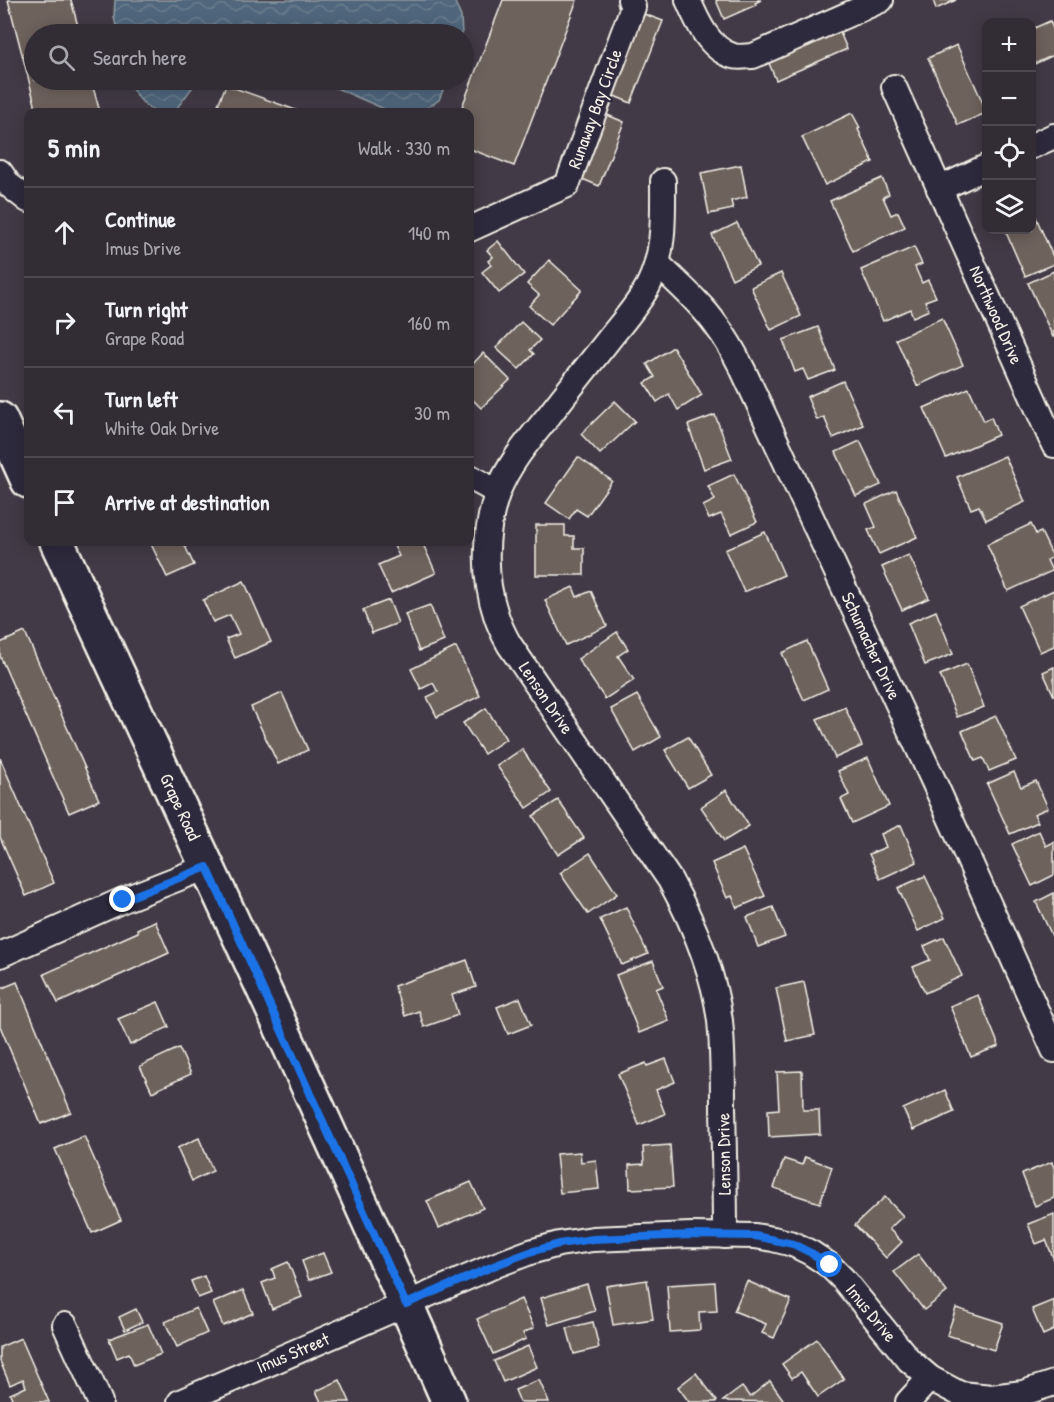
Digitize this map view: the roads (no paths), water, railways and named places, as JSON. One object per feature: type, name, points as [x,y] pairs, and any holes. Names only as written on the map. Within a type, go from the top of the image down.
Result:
[{"type":"main road","points":[[0,419],[24,472]]},
{"type":"main road","name":"Grape Road","points":[[59,546],[449,1402]]},
{"type":"street","name":"Runaway Bay Circle","points":[[474,227],[567,185],[633,7],[630,0]]},
{"type":"street","points":[[688,0],[704,34],[721,50],[734,57],[753,56],[881,0]]},
{"type":"street","name":"Northwood Drive","points":[[894,87],[939,189],[1047,409],[1054,445]]},
{"type":"street","points":[[1036,144],[1054,136]]},
{"type":"street","points":[[939,189],[982,169]]},
{"type":"street","points":[[12,177],[24,194]]},
{"type":"street","name":"Lenson Drive","points":[[663,181],[660,250],[649,285],[630,313],[525,445],[497,492],[489,522],[488,586],[496,617],[509,644],[670,880],[684,905],[704,955],[720,1021],[725,1236]]},
{"type":"street","name":"Schumacher Drive","points":[[657,263],[716,324],[743,370],[929,771],[1054,1050]]},
{"type":"street","points":[[474,479],[497,492]]},
{"type":"street","points":[[0,955],[123,900],[207,867]]},
{"type":"street","name":"Imus Drive","points":[[406,1304],[496,1265],[559,1244],[593,1239],[691,1235],[755,1236],[793,1244],[830,1265],[909,1360],[930,1378],[960,1394],[992,1397],[1023,1393],[1054,1383]]},
{"type":"street","name":"Imus Street","points":[[180,1402],[406,1304]]},
{"type":"street","points":[[65,1324],[100,1402]]},
{"type":"street","points":[[908,1402],[930,1378]]},
{"type":"water","points":[[115,0],[454,0],[461,24],[116,24]]},
{"type":"water","points":[[133,90],[190,90],[177,108],[149,108]]},
{"type":"water","points":[[341,90],[443,90],[439,100],[427,108],[382,108]]}]
